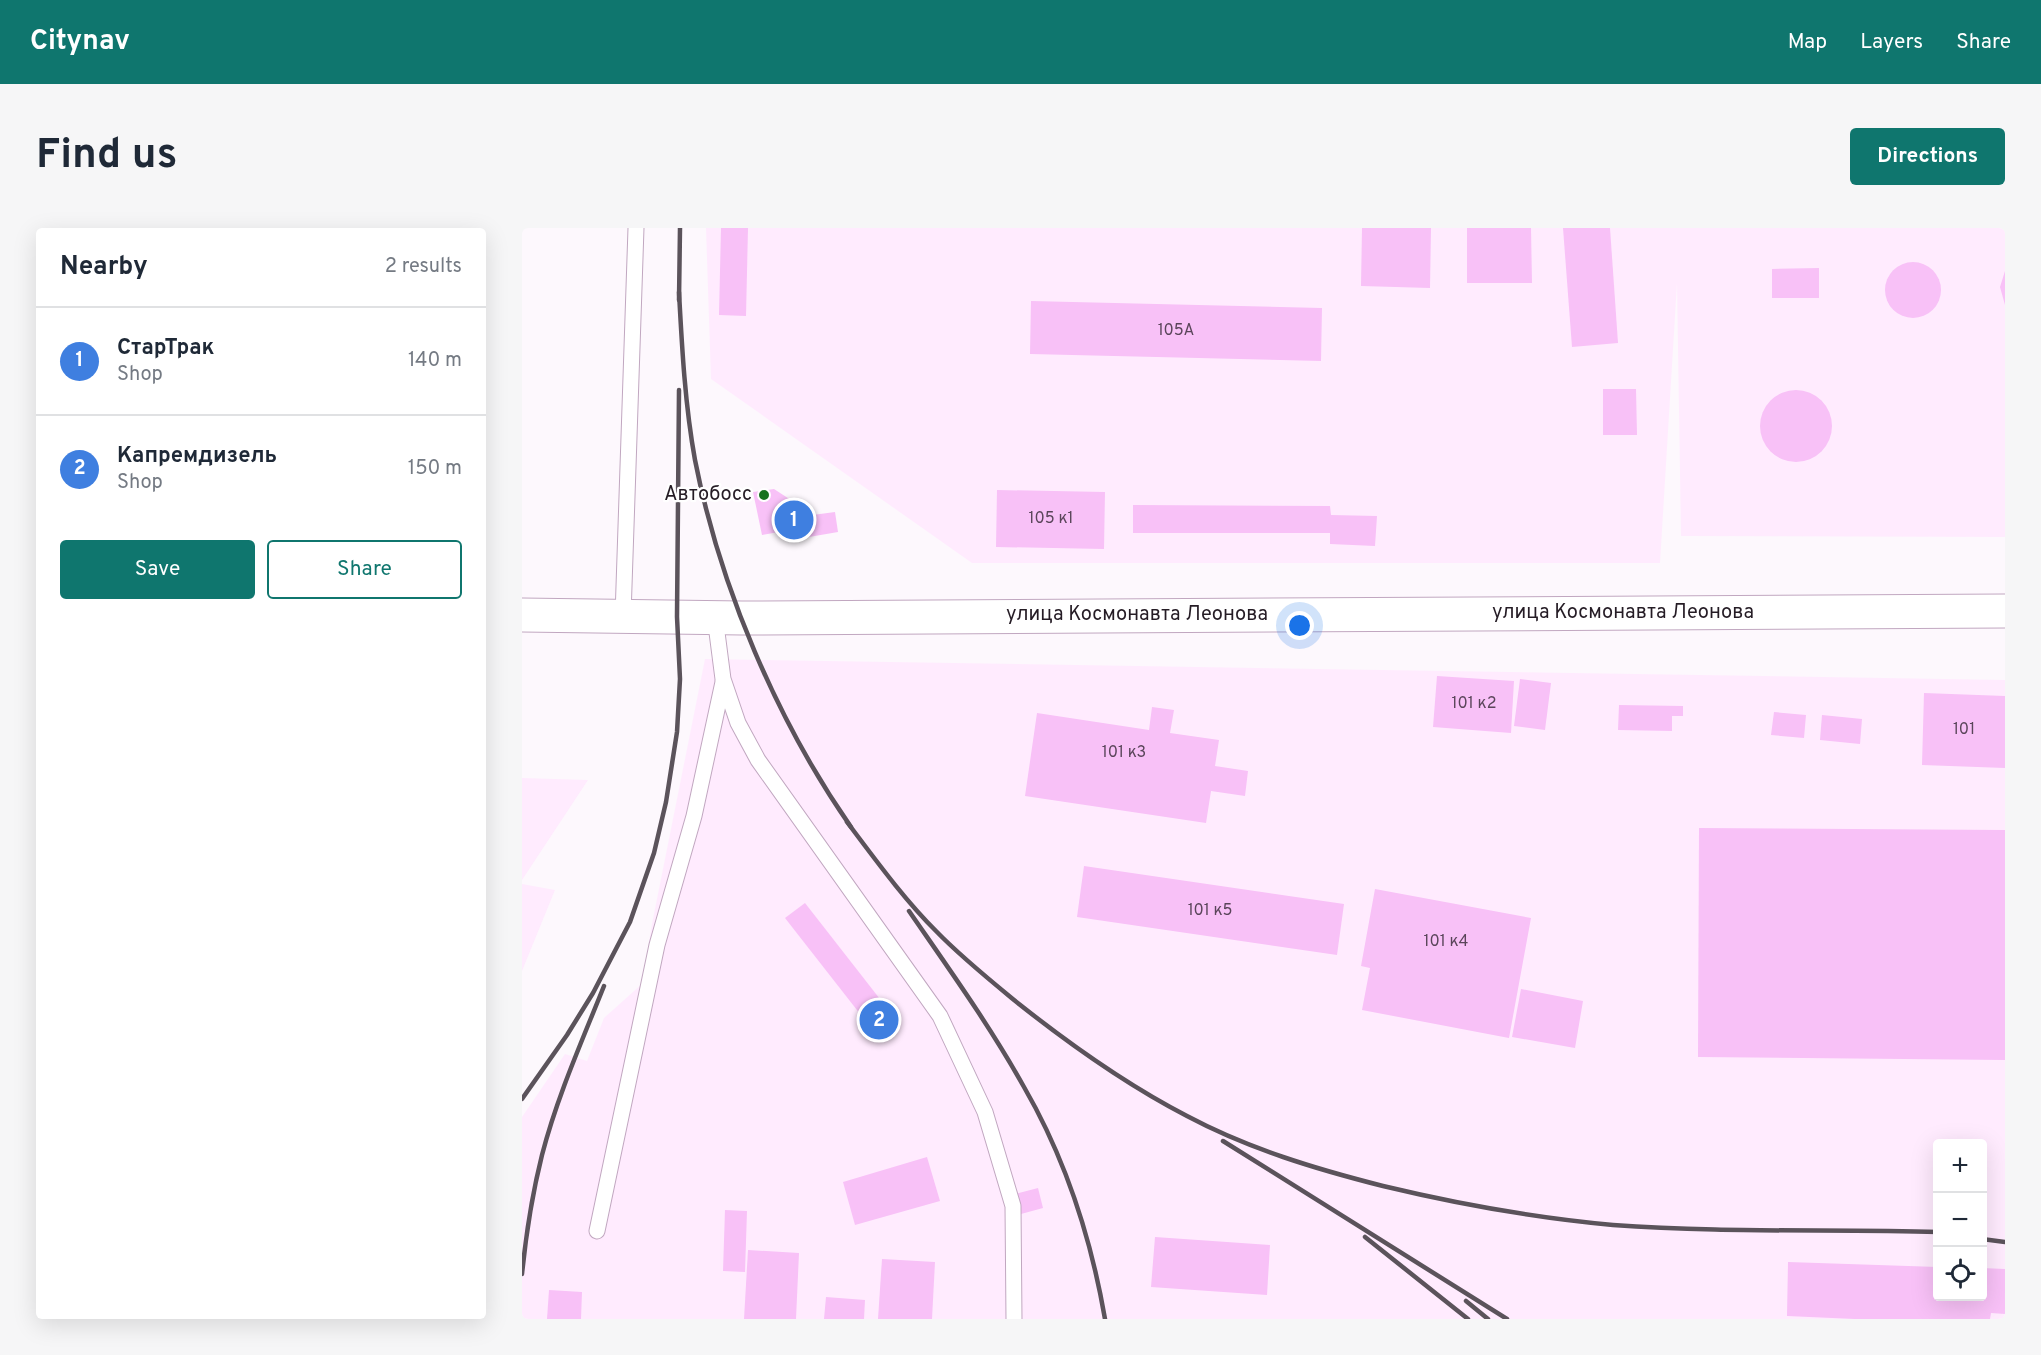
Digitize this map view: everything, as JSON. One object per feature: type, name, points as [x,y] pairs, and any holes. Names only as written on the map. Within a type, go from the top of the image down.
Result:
[{"type":"street","name":"улица Космонавта Леонова","points":[[522,615],[715,618],[2005,611]]},
{"type":"lane","points":[[623,616],[636,228]]},
{"type":"lane","points":[[715,618],[723,679],[738,723],[758,760],[940,1016],[985,1112],[1013,1206],[1014,1319]]},
{"type":"lane","points":[[597,1231],[657,945],[694,816],[723,679]]},
{"type":"shaded area","points":[[706,228],[2005,228],[2005,537],[1681,536],[1677,283],[1660,563],[972,563],[711,379]]},
{"type":"shaded area","points":[[705,659],[2005,680],[2005,1319],[522,1319],[522,1117],[565,1054],[587,1061],[604,1018],[643,983],[651,929]]},
{"type":"shaded area","points":[[522,778],[588,780],[522,880]]},
{"type":"shaded area","points":[[522,884],[555,890],[522,971]]},
{"type":"building","points":[[721,228],[748,228],[746,316],[719,315]]},
{"type":"building","points":[[1362,228],[1431,228],[1430,288],[1361,286]]},
{"type":"building","points":[[1467,228],[1531,228],[1532,283],[1467,283]]},
{"type":"building","points":[[1563,228],[1610,228],[1618,343],[1572,347]]},
{"type":"building","points":[[1908,262],[1918,262],[1933,270],[1939,279],[1941,290],[1939,301],[1933,310],[1918,318],[1908,318],[1897,313],[1890,306],[1885,295],[1885,285],[1890,274],[1897,267]]},
{"type":"building","points":[[1819,268],[1819,298],[1772,298],[1772,269]]},
{"type":"building","points":[[2005,271],[2005,305],[2000,287]]},
{"type":"building","points":[[1031,301],[1322,308],[1321,361],[1030,354]]},
{"type":"building","points":[[1603,389],[1636,389],[1637,435],[1603,435]]},
{"type":"building","points":[[1803,390],[1822,400],[1830,412],[1832,426],[1830,440],[1822,452],[1810,460],[1789,462],[1770,452],[1762,440],[1760,419],[1770,400],[1782,392]]},
{"type":"building","points":[[774,489],[797,504],[801,528],[762,535],[753,492]]},
{"type":"building","points":[[997,490],[1105,492],[1104,549],[996,547]]},
{"type":"building","points":[[1133,505],[1330,506],[1331,515],[1377,516],[1375,546],[1330,544],[1330,533],[1133,533]]},
{"type":"building","points":[[835,512],[838,532],[809,537],[805,516]]},
{"type":"building","points":[[1437,676],[1514,681],[1511,733],[1433,727]]},
{"type":"building","points":[[1520,679],[1551,683],[1545,730],[1514,726]]},
{"type":"building","points":[[1924,693],[2005,696],[2005,768],[1922,765]]},
{"type":"building","points":[[1619,705],[1683,706],[1683,716],[1672,716],[1672,731],[1618,730]]},
{"type":"building","points":[[1152,707],[1174,710],[1170,733],[1219,740],[1215,766],[1248,771],[1245,796],[1211,791],[1206,823],[1025,796],[1037,713],[1149,730]]},
{"type":"building","points":[[1774,712],[1806,715],[1804,738],[1771,735]]},
{"type":"building","points":[[1822,715],[1862,719],[1860,744],[1820,740]]},
{"type":"building","points":[[1699,828],[2005,830],[2005,1060],[1698,1057]]},
{"type":"building","points":[[1084,866],[1344,904],[1337,955],[1077,917]]},
{"type":"building","points":[[1375,889],[1531,918],[1509,1038],[1362,1010],[1370,968],[1361,966]]},
{"type":"building","points":[[805,903],[901,1026],[882,1042],[785,918]]},
{"type":"building","points":[[1521,989],[1583,1001],[1575,1048],[1512,1037]]},
{"type":"building","points":[[927,1157],[940,1201],[855,1225],[843,1182]]},
{"type":"building","points":[[1038,1188],[1043,1208],[1021,1214],[1015,1194]]},
{"type":"building","points":[[725,1210],[747,1211],[745,1272],[723,1271]]},
{"type":"building","points":[[1155,1237],[1270,1245],[1267,1295],[1151,1287]]},
{"type":"building","points":[[748,1250],[799,1253],[796,1319],[744,1319]]},
{"type":"building","points":[[882,1259],[935,1262],[932,1319],[878,1319]]},
{"type":"building","points":[[1788,1262],[1933,1267],[1933,1301],[1987,1301],[1987,1268],[2005,1269],[2005,1314],[1991,1313],[1990,1319],[1855,1319],[1787,1316]]},
{"type":"building","points":[[549,1290],[582,1292],[581,1319],[547,1319]]},
{"type":"building","points":[[826,1297],[865,1300],[864,1319],[824,1319]]},
{"type":"railway","points":[[679,300],[680,228]]},
{"type":"railway","points":[[679,292],[684,376],[695,460],[720,556],[736,604],[776,698],[799,743],[851,827]]},
{"type":"railway","points":[[522,1099],[593,993],[630,922],[654,853],[666,802],[677,732],[680,679],[677,617],[679,390]]},
{"type":"railway","points":[[847,822],[924,918],[946,941],[1019,1004],[1121,1078],[1210,1128],[1259,1148],[1333,1173],[1383,1186],[1440,1199],[1555,1218],[1613,1225],[1694,1229],[1933,1232]]},
{"type":"railway","points":[[909,911],[983,1020],[1039,1114],[1075,1199],[1092,1259],[1105,1319]]},
{"type":"railway","points":[[522,1274],[532,1200],[548,1133],[570,1069],[604,986]]},
{"type":"railway","points":[[1223,1141],[1507,1319]]},
{"type":"railway","points":[[1365,1237],[1468,1319]]},
{"type":"railway","points":[[1987,1240],[2005,1242]]},
{"type":"railway","points":[[1466,1301],[1488,1319]]},
{"type":"place","name":"Автобосс","points":[[764,495]]},
{"type":"place","name":"СтарТрак","points":[[794,520]]},
{"type":"place","name":"Капремдизель","points":[[879,1020]]}]
